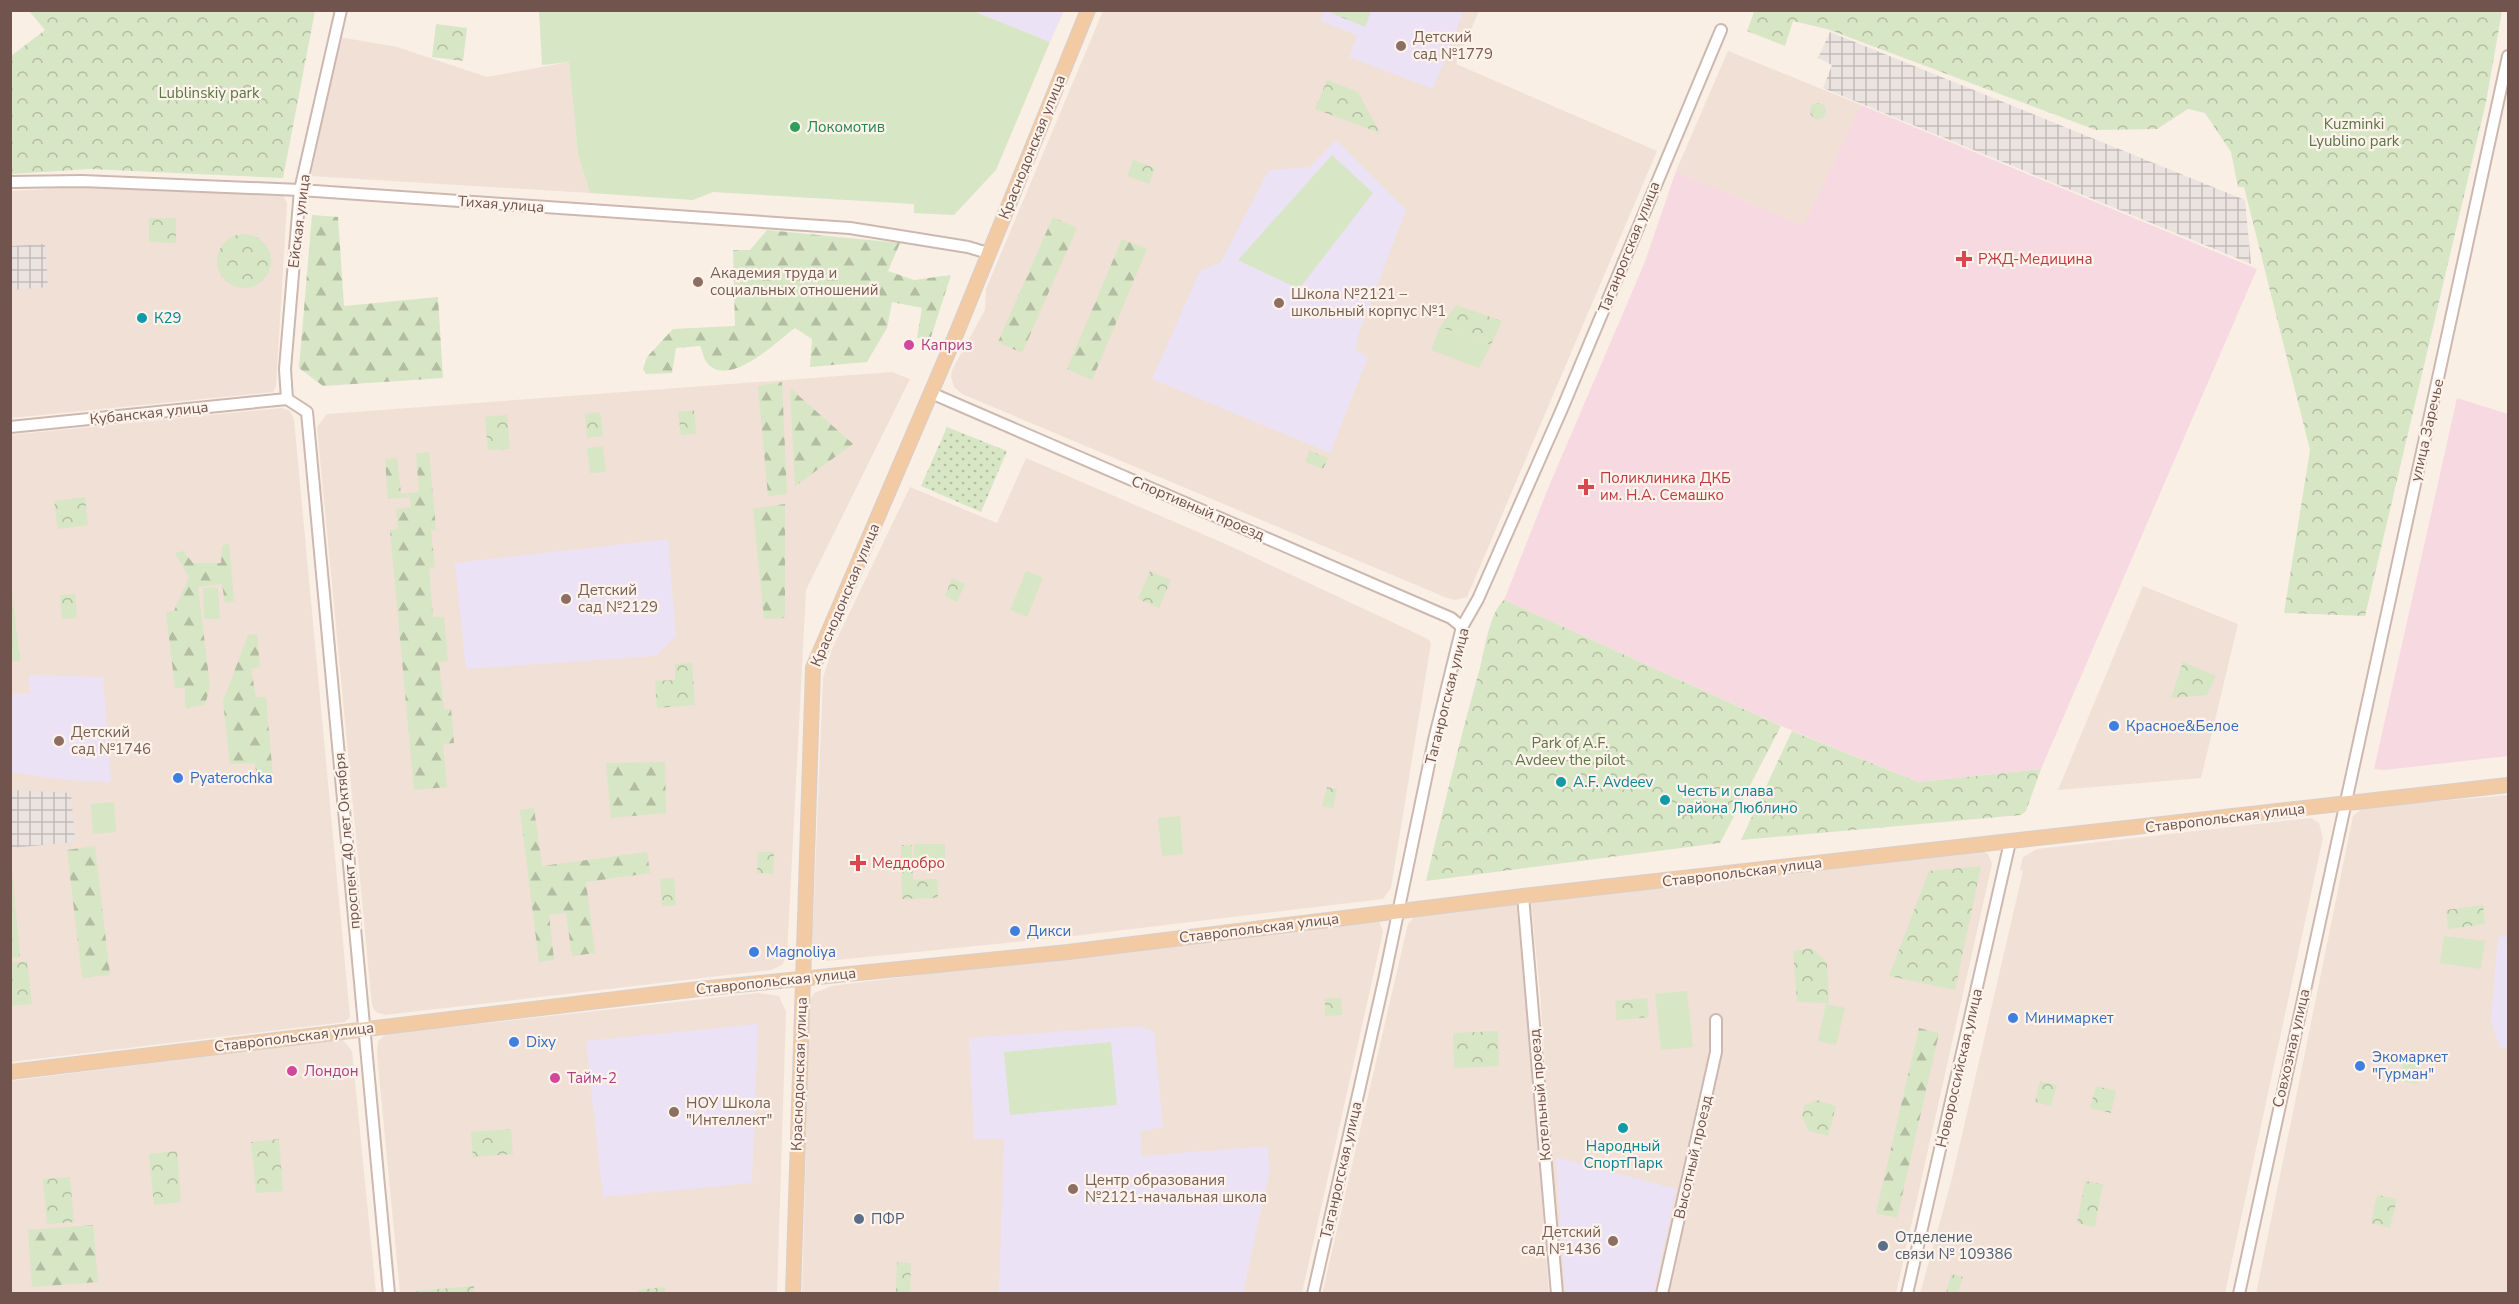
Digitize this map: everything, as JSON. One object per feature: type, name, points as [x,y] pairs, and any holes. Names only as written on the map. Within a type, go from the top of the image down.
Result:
[{"type":"main road","name":"Краснодонская улица","points":[[793,1293],[813,668],[931,393],[1088,10]]},
{"type":"main road","name":"Ставропольская улица","points":[[10,1072],[365,1028],[802,978],[1057,953],[1522,897],[2508,785]]},
{"type":"street","name":"Ейская улица","points":[[287,399],[285,369],[300,190],[340,10]]},
{"type":"street","name":"Таганрогская улица","points":[[1313,1293],[1434,741],[1462,627],[1478,599],[1557,418],[1721,30]]},
{"type":"street","name":"улица Заречье","points":[[2347,804],[2508,56]]},
{"type":"street","name":"Тихая улица","points":[[10,182],[105,182],[300,190],[850,228],[968,247],[988,253]]},
{"type":"street","name":"Спортивный проезд","points":[[931,393],[1450,618],[1462,627]]},
{"type":"street","name":"Кубанская улица","points":[[10,427],[287,399]]},
{"type":"street","name":"проспект 40 лет Октября","points":[[287,399],[306,412],[390,1293]]},
{"type":"street","name":"Совхозная улица","points":[[2239,1293],[2278,1105],[2347,804]]},
{"type":"street","name":"Новороссийская улица","points":[[1908,1293],[2010,842]]},
{"type":"street","name":"Котельный проезд","points":[[1522,897],[1557,1293]]},
{"type":"street","name":"Высотный проезд","points":[[1662,1293],[1716,1052],[1716,1020]]},
{"type":"shaded area","points":[[1064,10],[1050,42],[973,11]]},
{"type":"shaded area","points":[[1103,11],[1479,11],[1456,64],[1657,151],[1467,597],[1455,600],[1447,598],[962,394],[954,387],[951,377],[952,370],[985,310],[986,289]]},
{"type":"shaded area","name":"Детский сад №1779","points":[[1324,11],[1464,11],[1433,89],[1349,57],[1357,35],[1320,21]]},
{"type":"shaded area","points":[[1830,32],[2245,200],[2251,264],[1823,88],[1832,65],[1818,58]]},
{"type":"shaded area","points":[[339,37],[397,47],[487,77],[569,62],[578,155],[590,193],[311,176]]},
{"type":"shaded area","points":[[1728,51],[1861,105],[1803,227],[1676,171]]},
{"type":"shaded area","points":[[1861,105],[2257,269],[2041,769],[1918,782],[1786,728],[1504,600],[1549,486],[1644,264],[1676,171],[1803,226]]},
{"type":"shaded area","name":"Школа №2121 – школьный корпус №1","points":[[1336,140],[1406,210],[1358,335],[1356,350],[1368,357],[1330,453],[1152,379],[1200,271],[1221,262],[1269,170],[1310,167]]},
{"type":"shaded area","points":[[84,187],[284,196],[287,204],[276,386],[273,392],[11,418],[11,191]]},
{"type":"shaded area","points":[[45,244],[48,287],[11,290],[11,246]]},
{"type":"shaded area","points":[[892,372],[910,379],[806,590],[787,955],[782,965],[771,970],[385,1015],[376,1012],[372,1006],[317,427],[327,414]]},
{"type":"shaded area","points":[[2457,398],[2508,414],[2508,756],[2385,770],[2374,769]]},
{"type":"shaded area","points":[[282,408],[290,411],[294,420],[350,1017],[345,1022],[11,1062],[10,435]]},
{"type":"shaded area","points":[[1026,458],[1228,545],[1428,639],[1431,643],[1391,888],[1383,899],[1065,937],[827,961],[816,959],[812,948],[823,678],[832,649],[910,487],[997,523]]},
{"type":"shaded area","name":"Детский сад №2129","points":[[668,539],[676,636],[656,656],[466,669],[455,563]]},
{"type":"shaded area","points":[[2143,586],[2238,624],[2201,778],[2058,790]]},
{"type":"shaded area","name":"Детский сад №1746","points":[[29,675],[103,677],[111,782],[65,780],[11,772],[11,694],[30,693]]},
{"type":"shaded area","points":[[10,790],[71,793],[75,842],[11,848]]},
{"type":"shaded area","points":[[2508,795],[2508,1293],[2256,1294],[2353,816],[2361,809],[2369,807]]},
{"type":"shaded area","points":[[2311,818],[2319,823],[2323,838],[2225,1293],[1920,1294],[1952,1178],[2023,871],[2020,870],[2023,857],[2037,849]]},
{"type":"shaded area","points":[[1981,850],[1988,854],[1992,864],[1896,1293],[1668,1293],[1722,1051],[1712,1047],[1656,1293],[1561,1293],[1540,993],[1531,903]]},
{"type":"shaded area","points":[[1516,903],[1528,1018],[1549,1293],[1322,1294],[1408,924],[1415,916]]},
{"type":"shaded area","points":[[1372,919],[1380,923],[1383,932],[1302,1293],[802,1294],[810,1000],[814,993],[831,986]]},
{"type":"shaded area","points":[[2508,936],[2508,1048],[2500,1048],[2491,1022],[2498,937]]},
{"type":"shaded area","points":[[758,993],[779,996],[786,1012],[777,1293],[400,1293],[377,1054],[378,1042],[382,1037],[387,1034]]},
{"type":"shaded area","name":"НОУ Школа \"Интеллект\"","points":[[758,1024],[752,1183],[603,1197],[586,1041]]},
{"type":"shaded area","name":"Центр образования №2121-начальная школа","points":[[1140,1026],[1154,1032],[1163,1127],[1140,1132],[1142,1156],[1267,1146],[1270,1169],[1243,1293],[999,1293],[1004,1139],[974,1139],[969,1038]]},
{"type":"shaded area","points":[[342,1039],[352,1051],[376,1293],[11,1293],[10,1081]]},
{"type":"shaded area","name":"Детский сад №1436","points":[[1556,1157],[1676,1189],[1654,1293],[1565,1293]]},
{"type":"green space","points":[[1332,10],[1371,11],[1365,27],[1331,13]]},
{"type":"green space","name":"Kuzminki Lyublino park","points":[[1750,10],[2502,11],[2486,102],[2365,616],[2284,613],[2310,450],[2244,187],[2238,187],[2231,152],[2205,113],[2188,109],[2157,129],[2096,130],[1827,29],[1793,21],[1785,46],[1747,31],[1754,12]]},
{"type":"green space","name":"Lublinskiy park","points":[[29,11],[315,11],[283,178],[90,169],[11,174],[11,56],[45,30]]},
{"type":"green space","name":"Локомотив","points":[[539,11],[973,11],[1050,42],[996,170],[954,215],[914,213],[914,204],[713,192],[693,200],[590,193],[578,155],[569,62],[542,65]]},
{"type":"green space","points":[[436,24],[467,28],[463,61],[432,57]]},
{"type":"green space","points":[[1327,80],[1358,92],[1380,133],[1315,109]]},
{"type":"green space","points":[[1818,103],[1824,105],[1826,111],[1824,117],[1818,119],[1812,117],[1810,111],[1812,105]]},
{"type":"green space","points":[[1332,155],[1373,193],[1299,289],[1238,260]]},
{"type":"green space","points":[[1133,160],[1155,168],[1149,184],[1127,176]]},
{"type":"green space","points":[[312,215],[338,217],[344,306],[438,297],[443,378],[323,386],[299,368]]},
{"type":"green space","points":[[1053,217],[1077,228],[1022,353],[998,342]]},
{"type":"green space","points":[[149,218],[176,218],[176,243],[149,242]]},
{"type":"green space","points":[[767,230],[900,243],[888,271],[914,280],[951,275],[931,337],[917,338],[922,308],[892,302],[887,328],[867,362],[810,367],[812,339],[795,328],[765,352],[740,367],[716,370],[707,363],[700,346],[676,348],[672,373],[646,374],[643,369],[647,357],[673,329],[735,326],[733,250],[750,250]]},
{"type":"green space","points":[[244,234],[263,242],[271,261],[263,280],[244,288],[225,280],[217,261],[225,242]]},
{"type":"green space","points":[[1122,239],[1147,249],[1092,380],[1067,369]]},
{"type":"green space","points":[[1456,305],[1502,321],[1491,345],[1440,327]]},
{"type":"green space","points":[[1440,327],[1491,345],[1479,368],[1431,350]]},
{"type":"green space","points":[[782,382],[787,494],[768,496],[758,386]]},
{"type":"green space","points":[[790,388],[853,444],[795,486]]},
{"type":"green space","points":[[694,410],[696,434],[681,435],[678,412]]},
{"type":"green space","points":[[600,412],[603,436],[587,438],[585,414]]},
{"type":"green space","points":[[507,415],[510,449],[488,450],[485,417]]},
{"type":"green space","points":[[947,427],[1007,451],[981,512],[921,486]]},
{"type":"green space","points":[[603,446],[606,472],[590,473],[587,448]]},
{"type":"green space","points":[[1310,451],[1328,458],[1323,469],[1305,462]]},
{"type":"green space","points":[[429,452],[436,530],[431,530],[435,567],[429,568],[433,617],[444,617],[448,661],[439,662],[444,709],[451,709],[454,743],[443,744],[447,787],[414,790],[390,530],[398,529],[396,509],[411,507],[410,497],[388,499],[385,459],[397,458],[401,494],[419,492],[416,454]]},
{"type":"green space","points":[[85,497],[88,525],[58,529],[54,501]]},
{"type":"green space","points":[[785,504],[785,618],[764,619],[753,509]]},
{"type":"green space","points":[[229,543],[234,601],[225,603],[222,584],[198,587],[210,686],[205,705],[185,708],[185,688],[175,688],[166,612],[174,611],[189,577],[175,553],[183,551],[193,563],[221,563],[222,546]]},
{"type":"green space","points":[[1026,571],[1043,578],[1027,617],[1010,610]]},
{"type":"green space","points":[[1150,571],[1171,580],[1159,608],[1138,599]]},
{"type":"green space","points":[[952,578],[965,584],[957,602],[945,596]]},
{"type":"green space","points":[[11,584],[20,661],[10,661]]},
{"type":"green space","points":[[203,588],[218,588],[220,619],[204,619]]},
{"type":"green space","points":[[75,594],[77,618],[62,619],[60,595]]},
{"type":"green space","name":"Park of A.F. Avdeev the pilot","points":[[1504,600],[1781,726],[1720,843],[1426,881],[1488,632]]},
{"type":"green space","points":[[257,634],[260,667],[251,669],[256,697],[266,697],[273,778],[257,780],[255,763],[230,764],[223,701],[248,635]]},
{"type":"green space","points":[[2183,662],[2216,676],[2207,695],[2171,698]]},
{"type":"green space","points":[[692,663],[695,705],[657,708],[655,681],[675,680],[675,664]]},
{"type":"green space","points":[[1792,731],[1918,782],[2041,769],[2026,811],[2021,815],[1741,840]]},
{"type":"green space","points":[[665,762],[666,813],[611,818],[606,763]]},
{"type":"green space","points":[[1327,787],[1337,789],[1333,808],[1322,806]]},
{"type":"green space","points":[[114,802],[116,832],[93,834],[91,804]]},
{"type":"green space","points":[[534,808],[542,866],[647,852],[650,873],[586,882],[595,953],[572,956],[566,913],[549,915],[554,960],[539,962],[520,810]]},
{"type":"green space","points":[[1180,816],[1183,854],[1162,856],[1158,818]]},
{"type":"green space","points":[[914,844],[945,844],[945,864],[914,865]]},
{"type":"green space","points":[[901,845],[912,845],[913,880],[937,879],[938,898],[902,899]]},
{"type":"green space","points":[[95,846],[110,975],[82,978],[67,850]]},
{"type":"green space","points":[[758,852],[774,852],[773,874],[757,873]]},
{"type":"green space","points":[[11,859],[20,957],[10,958]]},
{"type":"green space","points":[[1981,866],[1955,990],[1889,976],[1929,871]]},
{"type":"green space","points":[[674,878],[676,905],[662,906],[660,879]]},
{"type":"green space","points":[[2483,905],[2485,924],[2448,929],[2446,910]]},
{"type":"green space","points":[[2444,936],[2485,941],[2481,969],[2440,963]]},
{"type":"green space","points":[[1812,948],[1827,963],[1829,1003],[1797,1002],[1793,951]]},
{"type":"green space","points":[[27,961],[32,1004],[11,1006],[11,962]]},
{"type":"green space","points":[[1687,991],[1693,1047],[1661,1050],[1655,994]]},
{"type":"green space","points":[[1325,998],[1341,998],[1342,1015],[1325,1016]]},
{"type":"green space","points":[[1647,998],[1649,1017],[1617,1020],[1615,1001]]},
{"type":"green space","points":[[1826,1004],[1845,1008],[1836,1045],[1818,1041]]},
{"type":"green space","points":[[1919,1028],[1939,1033],[1897,1218],[1876,1213]]},
{"type":"green space","points":[[1498,1031],[1499,1066],[1454,1068],[1453,1033]]},
{"type":"green space","points":[[1111,1042],[1117,1105],[1010,1115],[1004,1052]]},
{"type":"green space","points":[[2404,1058],[2421,1061],[2417,1084],[2399,1080]]},
{"type":"green space","points":[[2040,1081],[2057,1085],[2051,1106],[2035,1102]]},
{"type":"green space","points":[[2096,1086],[2116,1091],[2111,1113],[2090,1108]]},
{"type":"green space","points":[[1817,1100],[1836,1106],[1828,1136],[1809,1131],[1802,1117],[1804,1106]]},
{"type":"green space","points":[[511,1129],[513,1154],[473,1157],[471,1132]]},
{"type":"green space","points":[[279,1139],[283,1191],[256,1193],[251,1142]]},
{"type":"green space","points":[[177,1151],[181,1202],[154,1205],[149,1154]]},
{"type":"green space","points":[[70,1177],[74,1222],[47,1224],[43,1179]]},
{"type":"green space","points":[[2085,1181],[2103,1184],[2095,1227],[2077,1223]]},
{"type":"green space","points":[[2377,1195],[2397,1199],[2390,1228],[2371,1223]]},
{"type":"green space","points":[[93,1225],[98,1282],[32,1287],[28,1230]]},
{"type":"green space","points":[[897,1262],[911,1263],[910,1293],[896,1293]]},
{"type":"green space","points":[[1951,1274],[1963,1277],[1958,1293],[1946,1293]]},
{"type":"green space","points":[[474,1286],[474,1293],[416,1293],[416,1291]]},
{"type":"green space","points":[[665,1287],[665,1293],[638,1293],[638,1290]]},
{"type":"place","name":"Детский сад №1779","points":[[1401,46]]},
{"type":"place","name":"Локомотив","points":[[795,127]]},
{"type":"place","name":"РЖД-Медицина","points":[[1964,259]]},
{"type":"place","name":"Академия труда и социальных отношений","points":[[698,282]]},
{"type":"place","name":"Школа №2121 – школьный корпус №1","points":[[1279,303]]},
{"type":"place","name":"К29","points":[[142,318]]},
{"type":"place","name":"Каприз","points":[[909,345]]},
{"type":"place","name":"Поликлиника ДКБ им. Н.А. Семашко","points":[[1586,487]]},
{"type":"place","name":"Детский сад №2129","points":[[566,599]]},
{"type":"place","name":"Красное&Белое","points":[[2114,726]]},
{"type":"place","name":"Детский сад №1746","points":[[59,741]]},
{"type":"place","name":"Pyaterochka","points":[[178,778]]},
{"type":"place","name":"A.F. Avdeev","points":[[1561,782]]},
{"type":"place","name":"Честь и слава района Люблино","points":[[1665,800]]},
{"type":"place","name":"Меддобро","points":[[858,863]]},
{"type":"place","name":"Дикси","points":[[1015,931]]},
{"type":"place","name":"Magnoliya","points":[[754,952]]},
{"type":"place","name":"Минимаркет","points":[[2013,1018]]},
{"type":"place","name":"Dixy","points":[[514,1042]]},
{"type":"place","name":"Экомаркет \"Гурман\"","points":[[2360,1066]]},
{"type":"place","name":"Лондон","points":[[292,1071]]},
{"type":"place","name":"Тайм-2","points":[[555,1078]]},
{"type":"place","name":"НОУ Школа \"Интеллект\"","points":[[674,1112]]},
{"type":"place","name":"Народный СпортПарк","points":[[1623,1128]]},
{"type":"place","name":"Центр образования №2121-начальная школа","points":[[1073,1189]]},
{"type":"place","name":"ПФР","points":[[859,1219]]},
{"type":"place","name":"Детский сад №1436","points":[[1613,1241]]},
{"type":"place","name":"Отделение связи № 109386","points":[[1883,1246]]}]
